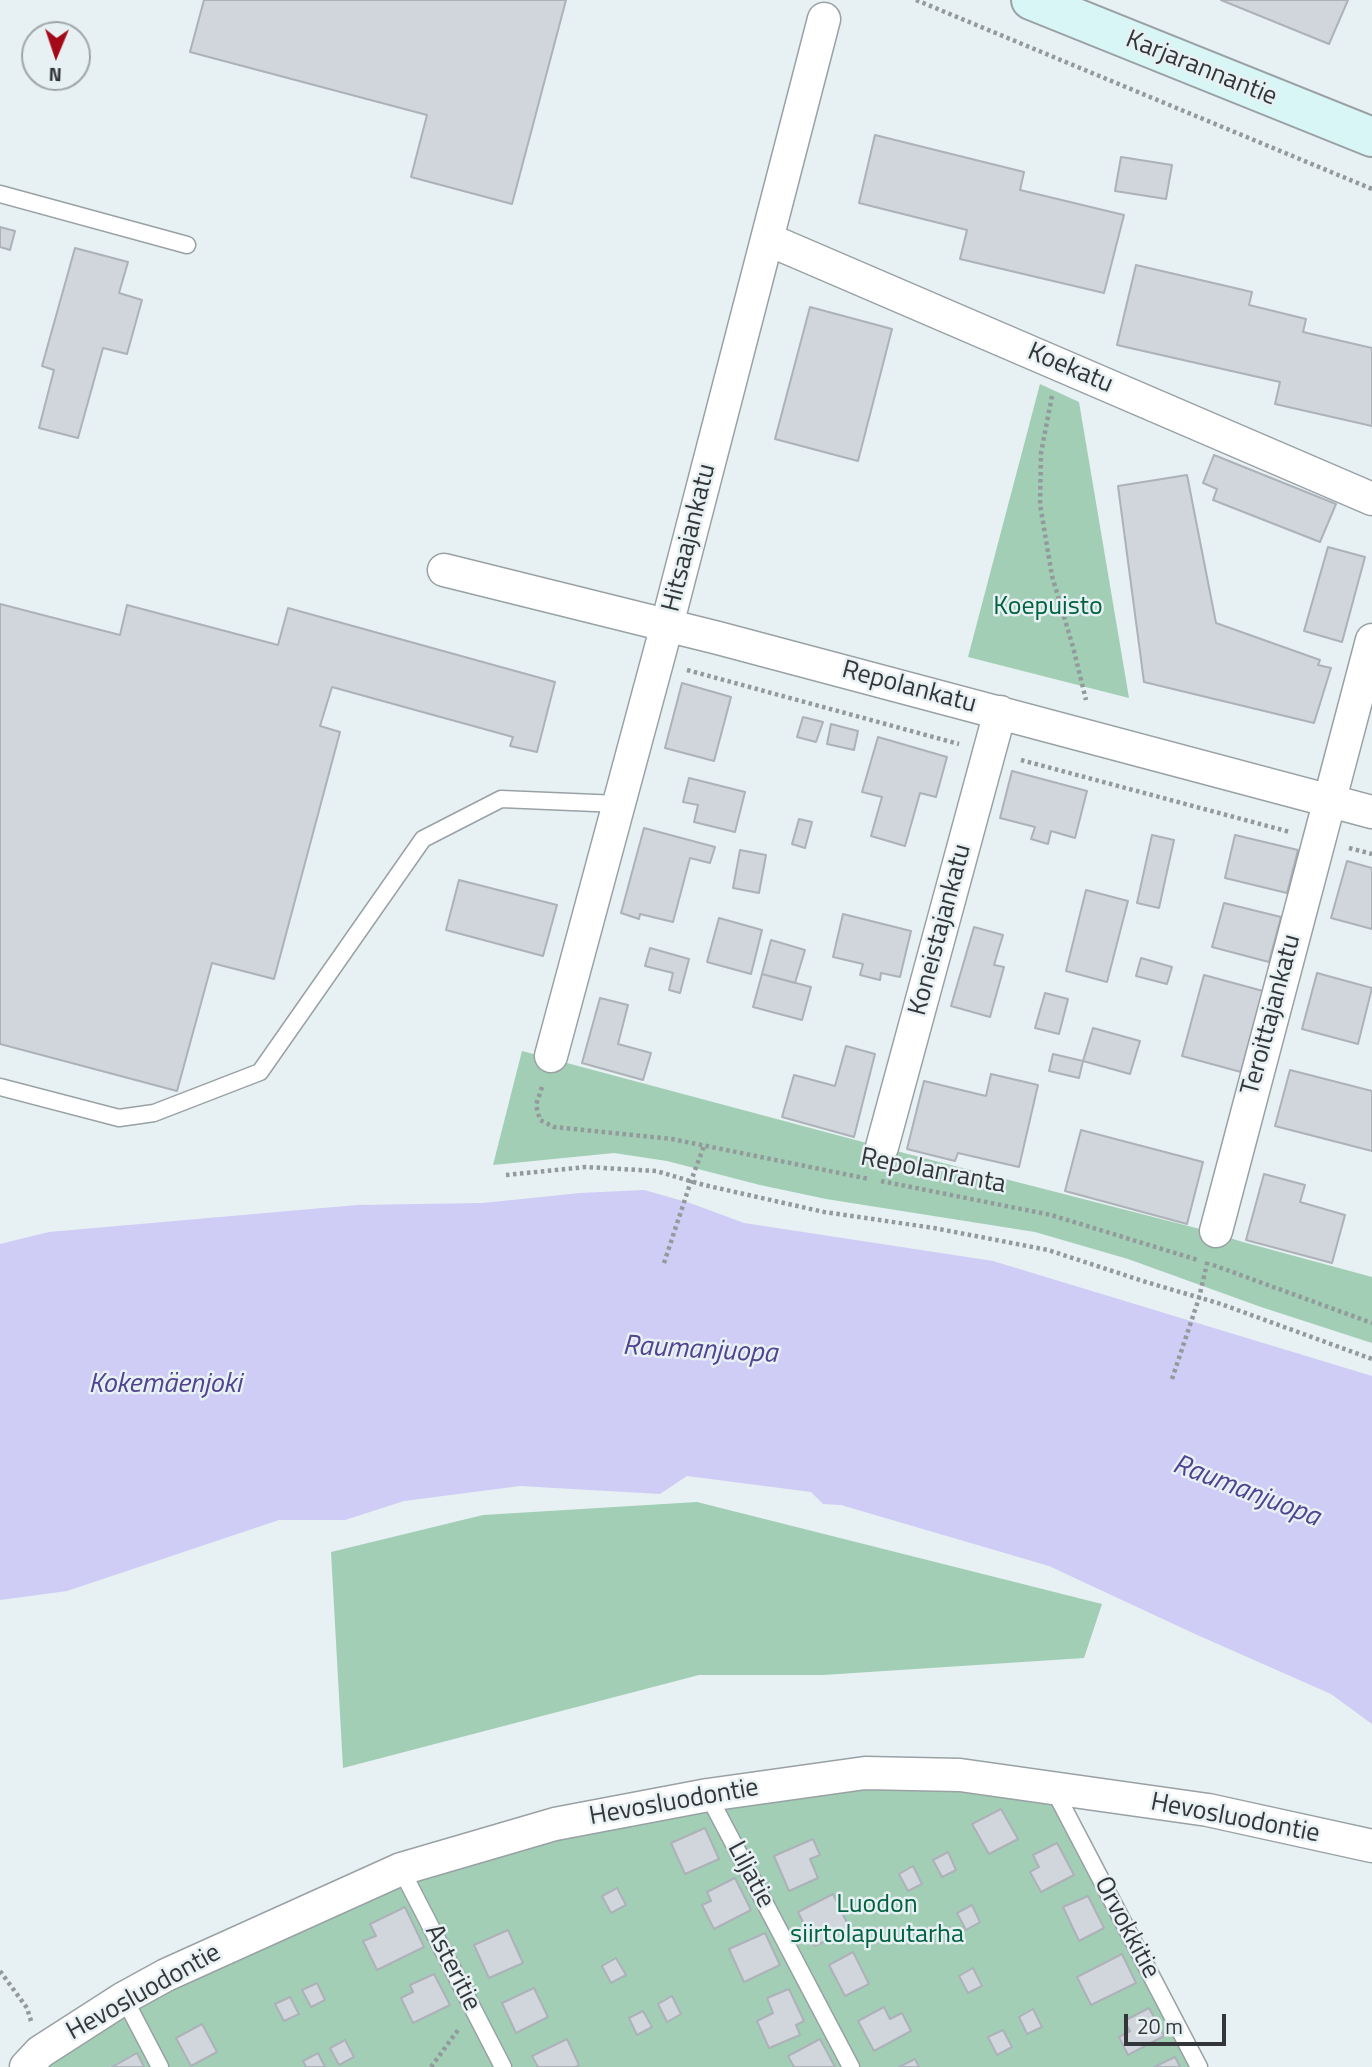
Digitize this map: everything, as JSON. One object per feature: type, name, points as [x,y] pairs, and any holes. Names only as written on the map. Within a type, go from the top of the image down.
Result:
[{"type":"main road","name":"Karjarannantie","points":[[1031,0],[1372,136]]},
{"type":"street","name":"Hitsaajankatu","points":[[551,1056],[667,625],[824,19]]},
{"type":"street","name":"Koekatu","points":[[767,239],[1372,499]]},
{"type":"street","name":"Repolankatu","points":[[444,570],[667,625],[1372,812]]},
{"type":"street","points":[[1329,800],[1372,640]]},
{"type":"street","name":"Koneistajankatu","points":[[883,1147],[1000,712]]},
{"type":"street","name":"Teroittajankatu","points":[[1216,1231],[1329,800]]},
{"type":"street","name":"Hevosluodontie","points":[[33,2060],[124,1998],[200,1959],[401,1869],[555,1824],[708,1796],[865,1773],[960,1775],[1208,1810],[1372,1846]]},
{"type":"lane","points":[[0,194],[187,245]]},
{"type":"lane","points":[[0,1087],[120,1118],[154,1113],[260,1072],[423,839],[501,799],[619,804]]},
{"type":"lane","name":"Orvokkitie","points":[[1053,1788],[1199,2067]]},
{"type":"lane","name":"Liljatie","points":[[708,1796],[851,2067]]},
{"type":"lane","name":"Asteritie","points":[[401,1869],[503,2067]]},
{"type":"lane","points":[[124,1998],[160,2067]]},
{"type":"path","points":[[916,0],[1372,188]]},
{"type":"path","points":[[1061,365],[1049,404],[1041,453],[1040,504],[1052,576],[1086,700]]},
{"type":"path","name":"Repolanranta","points":[[551,1056],[536,1105],[540,1120],[555,1127],[672,1139],[1051,1215],[1207,1263],[1372,1322]]},
{"type":"path","points":[[664,1263],[704,1146]]},
{"type":"path","points":[[506,1175],[586,1167],[656,1171],[824,1212],[934,1228],[1048,1250],[1199,1298],[1372,1359]]},
{"type":"path","points":[[1172,1379],[1199,1298],[1207,1263]]},
{"type":"path","points":[[0,1971],[27,2008],[33,2060]]},
{"type":"path","points":[[431,2067],[473,2010]]},
{"type":"green space","name":"Koepuisto","points":[[1040,384],[1079,402],[1129,698],[968,657]]},
{"type":"green space","points":[[522,1051],[1200,1229],[1372,1277],[1372,1343],[1128,1259],[1035,1232],[826,1199],[667,1161],[614,1153],[493,1165]]},
{"type":"green space","points":[[697,1502],[1102,1604],[1084,1658],[823,1675],[699,1675],[343,1768],[331,1552],[483,1515]]},
{"type":"green space","name":"Luodon siirtolapuutarha","points":[[865,1773],[1053,1788],[1199,2067],[26,2067],[40,2052],[401,1869]]},
{"type":"water","name":"Kokemäenjoki","points":[[644,1190],[744,1223],[993,1261],[1372,1376],[1372,1724],[1331,1694],[1049,1566],[841,1505],[823,1504],[811,1492],[687,1476],[660,1494],[520,1486],[404,1501],[345,1520],[279,1520],[67,1591],[0,1600],[0,1244],[49,1232],[357,1205],[483,1203],[580,1193]]},
{"type":"building","points":[[204,0],[566,0],[512,204],[411,177],[427,115],[190,52]]},
{"type":"building","points":[[1221,0],[1348,0],[1329,44]]},
{"type":"building","points":[[875,135],[1024,172],[1020,190],[1124,215],[1104,293],[960,259],[967,230],[859,203]]},
{"type":"building","points":[[1121,157],[1172,165],[1166,199],[1115,191]]},
{"type":"building","points":[[0,227],[15,231],[10,250],[0,247]]},
{"type":"building","points":[[75,248],[128,262],[119,293],[142,300],[127,354],[103,348],[78,438],[39,428],[54,370],[42,366]]},
{"type":"building","points":[[1136,265],[1252,292],[1249,305],[1306,319],[1303,332],[1372,348],[1372,426],[1275,404],[1280,382],[1117,345]]},
{"type":"building","points":[[810,307],[892,329],[858,461],[775,439]]},
{"type":"building","points":[[1214,455],[1336,504],[1320,542],[1213,500],[1217,489],[1203,483]]},
{"type":"building","points":[[1187,475],[1216,623],[1320,660],[1318,665],[1331,668],[1314,723],[1144,682],[1118,486]]},
{"type":"building","points":[[1328,547],[1365,557],[1342,642],[1304,631]]},
{"type":"building","points":[[0,604],[120,635],[127,605],[278,645],[288,608],[555,682],[537,752],[510,746],[513,737],[332,687],[320,726],[340,732],[274,979],[212,963],[177,1091],[0,1044]]},
{"type":"building","points":[[682,683],[731,697],[714,761],[665,748]]},
{"type":"building","points":[[803,717],[823,722],[816,742],[797,737]]},
{"type":"building","points":[[831,724],[858,731],[854,750],[827,744]]},
{"type":"building","points":[[878,737],[947,757],[936,797],[920,793],[905,846],[871,836],[882,797],[862,792]]},
{"type":"building","points":[[1012,771],[1087,791],[1075,838],[1051,831],[1048,844],[1031,839],[1035,827],[1000,818]]},
{"type":"building","points":[[689,778],[745,792],[735,832],[694,822],[698,805],[683,802]]},
{"type":"building","points":[[799,819],[812,822],[805,848],[792,844]]},
{"type":"building","points":[[644,828],[715,847],[710,863],[690,858],[673,922],[640,914],[639,919],[621,913]]},
{"type":"building","points":[[1152,835],[1174,840],[1159,908],[1137,903]]},
{"type":"building","points":[[1235,835],[1298,850],[1287,893],[1225,878]]},
{"type":"building","points":[[740,850],[766,855],[759,893],[733,888]]},
{"type":"building","points":[[1347,861],[1372,868],[1372,929],[1331,918]]},
{"type":"building","points":[[459,880],[557,905],[543,956],[446,930]]},
{"type":"building","points":[[1086,890],[1128,901],[1107,982],[1066,971]]},
{"type":"building","points":[[1224,903],[1281,917],[1269,962],[1212,947]]},
{"type":"building","points":[[843,914],[911,931],[900,977],[881,973],[880,980],[860,975],[863,964],[833,957]]},
{"type":"building","points":[[719,918],[762,930],[751,974],[707,962]]},
{"type":"building","points":[[974,927],[1003,935],[994,965],[1004,967],[990,1017],[951,1006]]},
{"type":"building","points":[[771,940],[805,950],[795,983],[762,974]]},
{"type":"building","points":[[650,948],[689,959],[680,993],[669,990],[673,973],[645,966]]},
{"type":"building","points":[[1141,958],[1172,967],[1167,984],[1136,976]]},
{"type":"building","points":[[1317,973],[1372,988],[1358,1044],[1302,1029]]},
{"type":"building","points":[[762,974],[811,987],[802,1020],[753,1007]]},
{"type":"building","points":[[1204,975],[1263,991],[1241,1072],[1182,1056]]},
{"type":"building","points":[[1045,993],[1068,999],[1059,1034],[1035,1028]]},
{"type":"building","points":[[600,998],[628,1005],[618,1044],[651,1053],[643,1080],[582,1063]]},
{"type":"building","points":[[1093,1028],[1140,1041],[1130,1074],[1083,1061]]},
{"type":"building","points":[[846,1046],[875,1054],[854,1137],[782,1117],[794,1075],[835,1086]]},
{"type":"building","points":[[1053,1054],[1083,1061],[1079,1078],[1049,1071]]},
{"type":"building","points":[[1290,1070],[1372,1091],[1372,1151],[1275,1126]]},
{"type":"building","points":[[991,1074],[1038,1085],[1019,1167],[958,1153],[955,1161],[907,1149],[924,1081],[986,1096]]},
{"type":"building","points":[[1081,1130],[1203,1162],[1187,1224],[1065,1191]]},
{"type":"building","points":[[1264,1174],[1305,1185],[1300,1202],[1345,1215],[1332,1263],[1246,1240]]},
{"type":"building","points":[[1001,1809],[1018,1839],[989,1854],[972,1824]]},
{"type":"building","points":[[705,1828],[719,1859],[685,1874],[671,1843]]},
{"type":"building","points":[[813,1839],[820,1855],[810,1859],[818,1878],[789,1891],[774,1856]]},
{"type":"building","points":[[1057,1843],[1074,1875],[1041,1892],[1030,1872],[1039,1867],[1033,1855]]},
{"type":"building","points":[[948,1852],[956,1870],[942,1877],[933,1860]]},
{"type":"building","points":[[913,1866],[922,1884],[908,1891],[899,1874]]},
{"type":"building","points":[[735,1878],[751,1910],[714,1929],[702,1905],[711,1901],[707,1892]]},
{"type":"building","points":[[617,1888],[626,1905],[611,1913],[602,1896]]},
{"type":"building","points":[[833,1894],[850,1929],[815,1946],[798,1912]]},
{"type":"building","points":[[1088,1896],[1104,1928],[1079,1941],[1063,1907]]},
{"type":"building","points":[[972,1905],[980,1922],[966,1930],[957,1913]]},
{"type":"building","points":[[405,1907],[424,1947],[377,1970],[363,1941],[376,1936],[370,1924]]},
{"type":"building","points":[[508,1930],[523,1963],[489,1978],[474,1945]]},
{"type":"building","points":[[765,1933],[780,1965],[744,1982],[729,1949]]},
{"type":"building","points":[[853,1952],[869,1984],[845,1996],[829,1965]]},
{"type":"building","points":[[1122,1954],[1136,1983],[1091,2005],[1077,1977]]},
{"type":"building","points":[[616,1958],[626,1975],[611,1983],[602,1966]]},
{"type":"building","points":[[973,1968],[982,1986],[968,1993],[959,1976]]},
{"type":"building","points":[[434,1974],[450,2005],[413,2023],[401,1998],[413,1992],[410,1985]]},
{"type":"building","points":[[317,1983],[325,2000],[311,2007],[302,1990]]},
{"type":"building","points":[[534,1988],[548,2017],[516,2033],[502,2003]]},
{"type":"building","points":[[789,1989],[804,2021],[796,2025],[800,2035],[769,2048],[757,2021],[773,2013],[767,1998]]},
{"type":"building","points":[[672,1996],[681,2014],[667,2022],[658,2004]]},
{"type":"building","points":[[290,1997],[299,2014],[284,2021],[275,2004]]},
{"type":"building","points":[[884,2007],[890,2019],[902,2013],[911,2031],[874,2051],[858,2021]]},
{"type":"building","points":[[1149,2008],[1164,2036],[1128,2055],[1119,2037],[1130,2031],[1124,2021]]},
{"type":"building","points":[[1033,2009],[1042,2027],[1027,2034],[1019,2017]]},
{"type":"building","points":[[643,2011],[652,2027],[637,2035],[629,2018]]},
{"type":"building","points":[[202,2024],[217,2052],[191,2066],[176,2038]]},
{"type":"building","points":[[1003,2030],[1012,2047],[997,2055],[988,2037]]},
{"type":"building","points":[[567,2039],[579,2065],[538,2067],[532,2056]]},
{"type":"building","points":[[820,2039],[835,2067],[794,2067],[788,2056]]},
{"type":"building","points":[[345,2040],[354,2057],[339,2065],[330,2048]]},
{"type":"building","points":[[137,2053],[144,2067],[112,2067]]},
{"type":"building","points":[[318,2053],[325,2067],[306,2067],[303,2061]]},
{"type":"building","points":[[1175,2057],[1180,2067],[1154,2067]]},
{"type":"building","points":[[915,2059],[919,2067],[899,2067]]},
{"type":"water label","name":"Raumanjuopa","points":[[700,1351]]},
{"type":"water label","name":"Raumanjuopa","points":[[1246,1492]]}]
